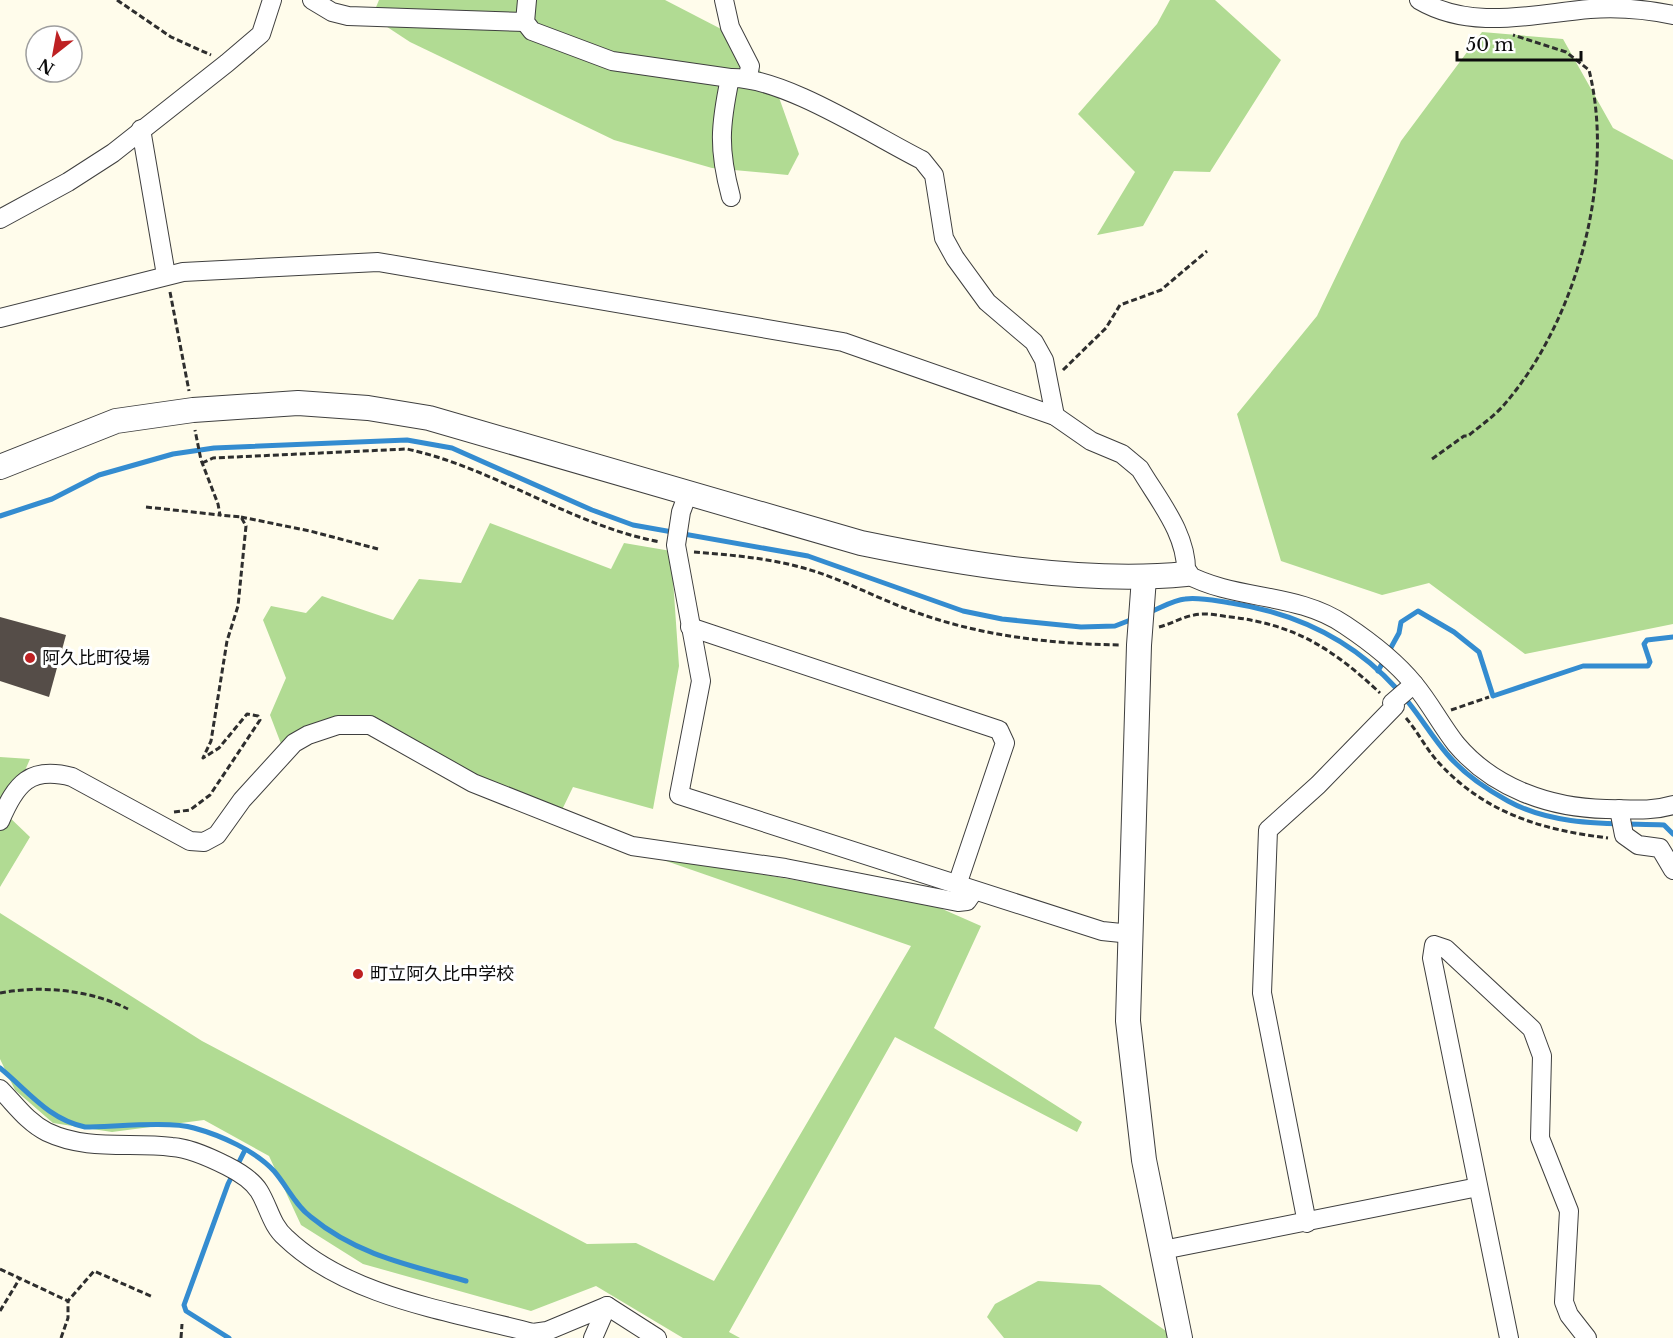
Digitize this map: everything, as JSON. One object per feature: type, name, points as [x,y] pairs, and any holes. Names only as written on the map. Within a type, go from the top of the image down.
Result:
[{"type":"street","points":[[0,219],[68,182],[113,153],[227,63],[261,34],[272,0]]},
{"type":"street","points":[[312,0],[332,12],[348,16],[525,22]]},
{"type":"street","points":[[527,0],[525,22],[532,31],[612,61],[739,78],[816,105],[922,160],[934,175],[944,237],[955,258],[987,302],[1034,342],[1044,360],[1055,416]]},
{"type":"street","points":[[724,0],[730,27],[750,66],[739,78],[723,115],[720,148],[731,197]]},
{"type":"street","points":[[1419,0],[1439,10],[1485,20],[1593,9],[1640,8],[1673,15]]},
{"type":"street","points":[[141,129],[166,275]]},
{"type":"street","points":[[0,318],[166,275],[378,262],[843,342],[1055,416],[1091,441],[1122,454],[1140,469],[1181,538],[1187,559],[1186,574]]},
{"type":"street","points":[[0,467],[116,421],[193,410],[298,403],[368,408],[429,418],[684,502],[861,543],[989,566],[1144,578],[1186,574],[1201,582],[1293,601],[1317,610],[1345,625],[1414,684],[1457,745],[1476,762],[1522,792],[1545,802],[1620,819],[1673,805]]},
{"type":"street","points":[[684,502],[677,548],[701,681],[679,795],[1102,931],[1131,934]]},
{"type":"street","points":[[1144,578],[1140,627],[1128,1021],[1132,1077],[1144,1160],[1180,1338]]},
{"type":"street","points":[[690,627],[999,730],[1005,742],[957,885]]},
{"type":"street","points":[[1307,1223],[1262,993],[1268,830],[1333,769],[1395,706],[1394,701],[1414,684]]},
{"type":"street","points":[[0,820],[10,798],[21,784],[37,774],[52,772],[72,777],[190,841],[204,842],[217,835],[242,800],[294,743],[308,735],[338,725],[370,725],[473,783],[632,846],[784,868],[958,902],[967,901],[974,891]]},
{"type":"street","points":[[1620,819],[1630,842],[1660,848],[1673,870]]},
{"type":"street","points":[[1509,1338],[1432,958],[1434,945],[1446,950],[1532,1029],[1542,1056],[1540,1138],[1569,1210],[1564,1302],[1569,1315],[1587,1338]]},
{"type":"street","points":[[1,1094],[45,1131],[68,1140],[94,1145],[175,1147],[229,1167],[246,1178],[259,1191],[275,1227],[285,1238],[352,1283],[533,1333],[547,1331],[607,1306]]},
{"type":"street","points":[[1163,1250],[1478,1187]]},
{"type":"street","points":[[593,1338],[607,1306]]},
{"type":"street","points":[[607,1306],[657,1338]]},
{"type":"path","points":[[117,0],[171,37],[227,63]]},
{"type":"path","points":[[1432,459],[1464,436],[1468,436],[1503,407],[1548,341],[1562,315],[1581,261],[1594,184],[1598,132],[1589,70],[1566,52],[1517,38],[1500,28],[1494,19]]},
{"type":"path","points":[[1048,384],[1106,328],[1120,305],[1161,290],[1207,251]]},
{"type":"path","points":[[202,463],[213,458],[407,449],[433,455],[470,469],[610,529],[677,548],[753,557],[806,568],[918,614],[1010,636],[1075,644],[1203,614],[1265,622],[1318,644],[1394,701]]},
{"type":"path","points":[[220,515],[310,531],[378,549]]},
{"type":"path","points":[[165,811],[190,810],[210,795],[260,720],[258,716],[247,714],[219,748],[203,758],[211,741],[226,641],[238,606],[246,526],[241,517]]},
{"type":"path","points":[[1436,715],[1489,697]]},
{"type":"path","points":[[0,993],[23,989],[75,993],[100,997],[129,1010]]},
{"type":"path","points":[[0,1269],[68,1301]]},
{"type":"path","points":[[61,1338],[68,1318],[68,1301],[94,1271],[153,1298]]},
{"type":"path","points":[[0,1311],[20,1278]]},
{"type":"path","points":[[181,1338],[182,1324]]},
{"type":"green space","points":[[379,0],[665,0],[725,31],[776,89],[799,154],[788,175],[712,168],[614,140],[410,42],[372,17]]},
{"type":"green space","points":[[1170,0],[1215,0],[1281,60],[1210,172],[1174,171],[1143,226],[1097,235],[1135,172],[1078,114],[1157,24]]},
{"type":"green space","points":[[1482,32],[1563,39],[1613,128],[1673,160],[1673,624],[1525,654],[1429,583],[1382,595],[1281,561],[1237,414],[1317,316],[1401,141]]},
{"type":"green space","points":[[490,523],[611,569],[624,543],[671,551],[679,666],[653,809],[573,787],[560,814],[473,777],[369,720],[323,720],[283,749],[270,715],[286,678],[263,620],[271,606],[306,613],[322,596],[393,620],[419,579],[461,583]]},
{"type":"green space","points":[[0,757],[30,759],[6,814],[30,837],[0,887]]},
{"type":"green space","points":[[646,854],[931,904],[981,926],[934,1028],[1082,1122],[1077,1132],[895,1037],[729,1332],[740,1338],[683,1338],[596,1286],[531,1311],[363,1264],[301,1225],[269,1156],[204,1120],[112,1132],[53,1123],[15,1090],[0,1059],[0,913],[202,1041],[587,1244],[636,1243],[714,1281],[911,946]]},
{"type":"green space","points":[[1038,1281],[1100,1285],[1176,1338],[1004,1338],[987,1317],[995,1304]]},
{"type":"building","name":"阿久比町役場","points":[[0,617],[66,635],[49,697],[0,681]]},
{"type":"waterway","points":[[0,516],[52,499],[99,475],[173,454],[214,448],[407,440],[452,448],[592,510],[633,525],[808,556],[963,611],[1002,619],[1081,627],[1115,626],[1133,619]]},
{"type":"waterway","points":[[1147,613],[1176,601],[1196,598],[1255,608],[1300,621],[1342,642],[1380,671],[1404,697],[1453,761],[1475,780],[1508,801],[1526,809],[1564,819],[1664,825],[1673,834]]},
{"type":"waterway","points":[[1378,671],[1399,633],[1401,622],[1418,611],[1454,632],[1479,652],[1493,696],[1583,666],[1648,666],[1650,662],[1644,644],[1647,640],[1673,637]]},
{"type":"waterway","points":[[0,1068],[49,1111],[72,1123],[85,1127],[184,1126],[226,1139],[258,1157],[274,1171],[305,1212],[347,1241],[404,1264],[466,1281]]},
{"type":"waterway","points":[[229,1338],[186,1311],[184,1305],[228,1184],[245,1150]]},
{"type":"place","name":"阿久比町役場","points":[[30,658]]},
{"type":"place","name":"町立阿久比中学校","points":[[358,974]]}]
